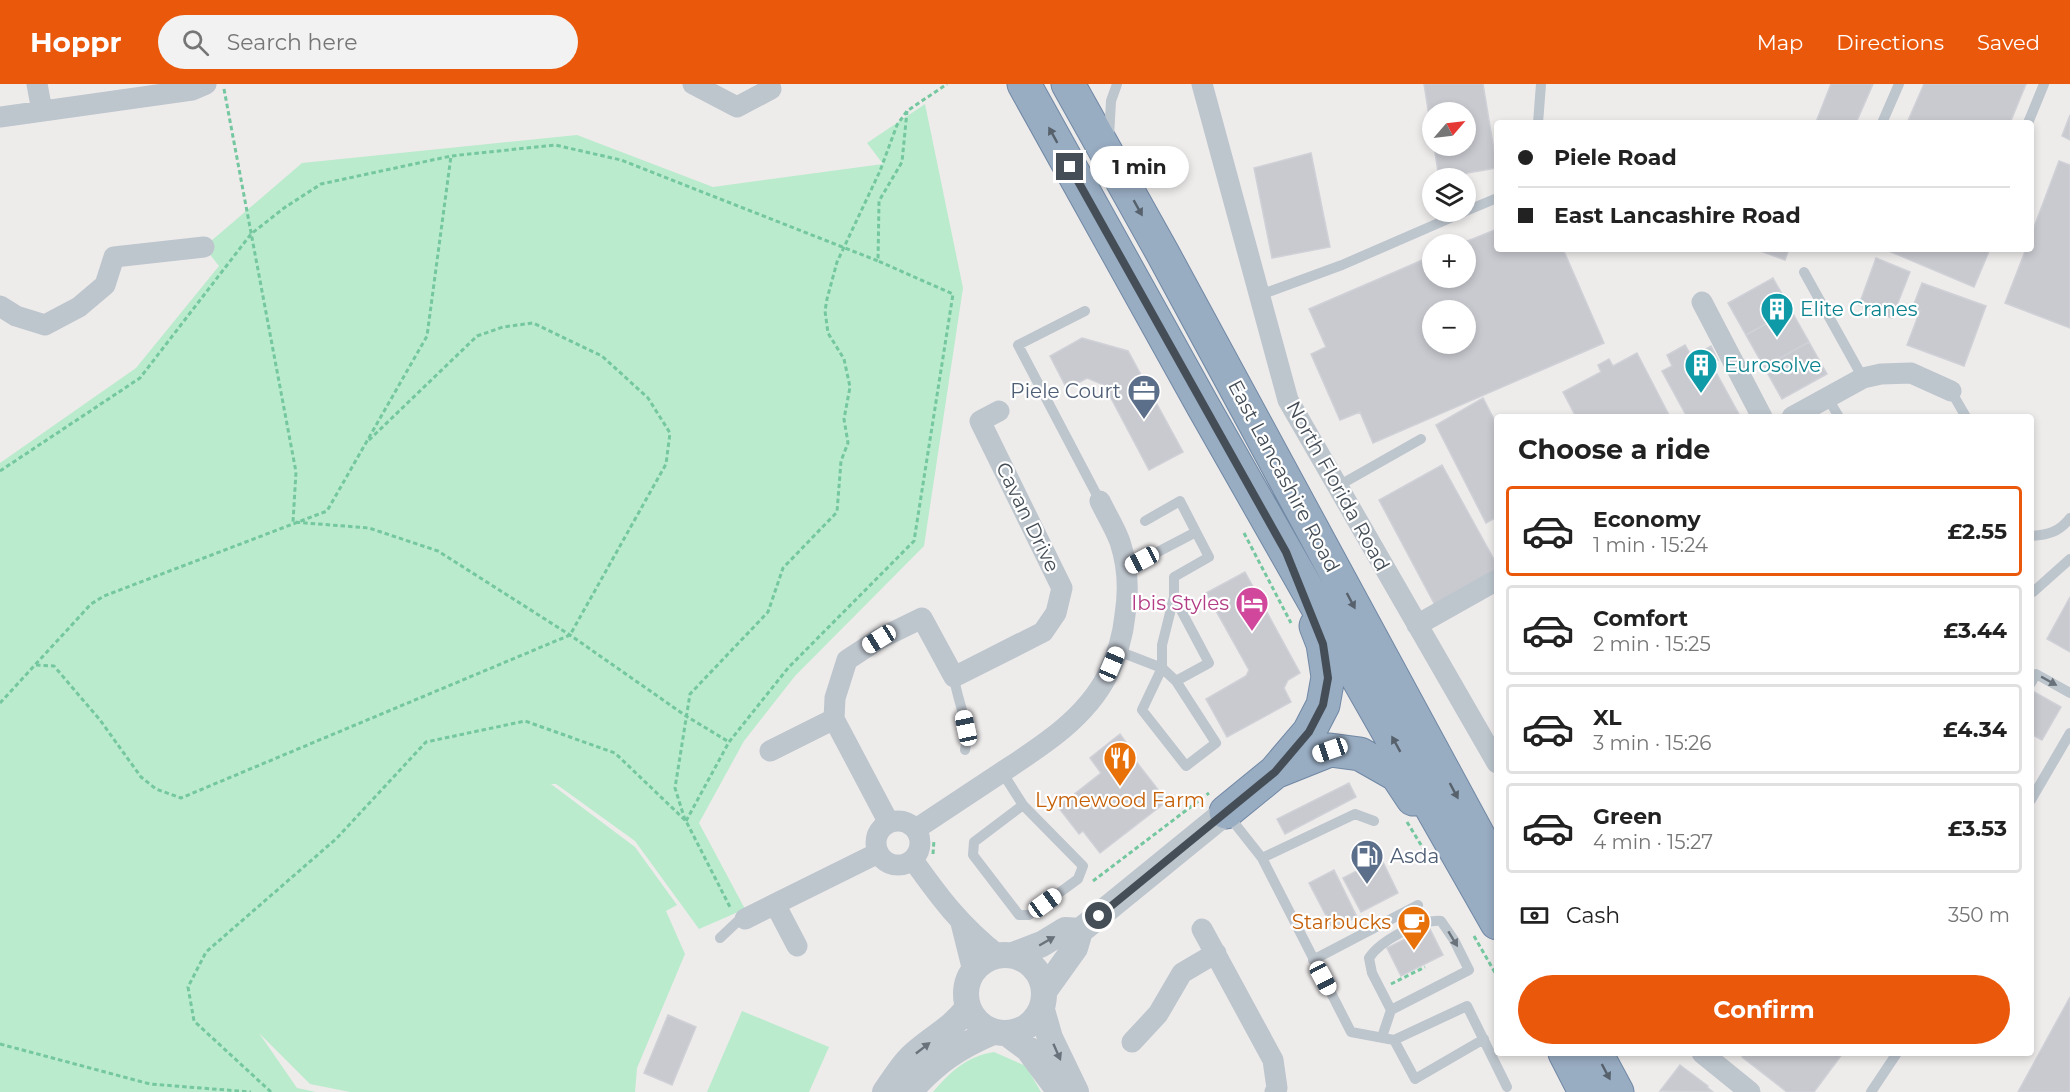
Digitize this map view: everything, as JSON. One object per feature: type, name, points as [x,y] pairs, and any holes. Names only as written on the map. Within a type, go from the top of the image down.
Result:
[{"type":"highway","name":"East Lancashire Road","points":[[1024,84],[1286,552],[1488,925]]},
{"type":"highway","name":"East Lancashire Road","points":[[1068,84],[1494,864]]},
{"type":"highway","points":[[1226,812],[1275,772],[1309,732],[1323,705],[1328,678],[1323,644],[1286,552]]},
{"type":"highway","points":[[1275,772],[1330,750],[1360,754],[1397,776],[1488,925]]},
{"type":"highway","points":[[1567,1056],[1585,1092]]},
{"type":"highway","points":[[1598,1056],[1617,1092]]},
{"type":"street","points":[[37,84],[42,111]]},
{"type":"street","points":[[0,117],[192,90],[206,84]]},
{"type":"street","points":[[693,84],[737,107],[771,89]]},
{"type":"street","name":"North Florida Road","points":[[1203,84],[1288,400],[1494,758]]},
{"type":"street","points":[[0,306],[16,316],[45,325],[79,307],[105,285],[114,257],[204,247]]},
{"type":"street","points":[[1702,302],[1760,414]]},
{"type":"street","points":[[1798,414],[1863,378],[1881,374],[1911,373],[1951,391]]},
{"type":"street","name":"Cavan Drive","points":[[954,676],[1043,632],[1056,613],[1062,588],[980,421],[999,411]]},
{"type":"street","points":[[916,829],[1045,743],[1070,723],[1107,677],[1124,629],[1128,598],[1127,568],[1120,542],[1100,501]]},
{"type":"street","points":[[1417,625],[1494,582]]},
{"type":"street","points":[[889,823],[834,719],[835,698],[847,660],[879,639],[922,618],[954,676]]},
{"type":"street","points":[[770,751],[834,719]]},
{"type":"street","points":[[909,1092],[943,1058],[966,1043],[1000,1033],[1018,1032],[1028,1027],[1036,1019],[1044,1000],[1075,948],[1080,931],[1226,812]]},
{"type":"street","points":[[901,821],[916,829],[921,842],[920,849],[908,864],[894,866],[882,859],[878,853],[877,836],[889,823],[901,821]]},
{"type":"street","points":[[741,921],[878,853]]},
{"type":"street","points":[[913,860],[961,923],[1006,955],[1026,960],[1036,969],[1050,1038],[1076,1092]]},
{"type":"street","points":[[775,904],[797,946]]},
{"type":"street","points":[[961,923],[973,971]]},
{"type":"street","points":[[1202,929],[1273,1060],[1277,1088],[1275,1092]]},
{"type":"street","points":[[1059,1092],[1028,1049],[981,1025],[968,1008],[966,988],[973,971],[986,960],[1042,944],[1065,930],[1080,931]]},
{"type":"street","points":[[1131,1042],[1158,1014],[1182,973],[1216,953]]},
{"type":"street","points":[[885,1092],[906,1063],[918,1051],[955,1024],[968,1008]]},
{"type":"street","points":[[1706,1056],[1750,1092]]},
{"type":"lane","points":[[1107,154],[1111,101],[1117,84]]},
{"type":"lane","points":[[1538,120],[1541,84]]},
{"type":"lane","points":[[1883,120],[1899,84]]},
{"type":"lane","points":[[2029,120],[2044,84]]},
{"type":"lane","points":[[1476,207],[1494,199]]},
{"type":"lane","points":[[1260,295],[1342,265],[1440,222]]},
{"type":"lane","points":[[1804,272],[1863,378]]},
{"type":"lane","points":[[1086,311],[1018,345],[1100,501]]},
{"type":"lane","points":[[1951,391],[1964,414]]},
{"type":"lane","points":[[1827,397],[1837,414]]},
{"type":"lane","points":[[1338,486],[1421,439]]},
{"type":"lane","points":[[1118,651],[1162,668],[1176,681],[1216,743],[1186,765],[1142,710],[1162,668],[1162,645],[1174,597],[1174,577],[1209,557],[1180,501],[1145,521]]},
{"type":"lane","points":[[2034,536],[2050,534],[2062,528],[2070,518]]},
{"type":"lane","points":[[1127,568],[1196,532]]},
{"type":"lane","points":[[2034,591],[2070,559]]},
{"type":"lane","points":[[1174,597],[1209,663],[1176,681]]},
{"type":"lane","points":[[2034,678],[2036,674],[2070,693]]},
{"type":"lane","points":[[954,676],[968,740],[965,750]]},
{"type":"lane","points":[[2034,795],[2070,733]]},
{"type":"lane","points":[[1002,772],[1023,805],[1083,866],[1078,879],[1029,915],[1019,915],[973,855],[974,842],[1023,805]]},
{"type":"lane","points":[[1226,812],[1262,858],[1351,1032],[1394,1040],[1467,1006],[1507,1087]]},
{"type":"lane","points":[[1262,858],[1355,814],[1374,821]]},
{"type":"lane","points":[[1313,960],[1418,905]]},
{"type":"lane","points":[[1382,1037],[1391,1010],[1372,973],[1369,958],[1376,947],[1429,920],[1441,921],[1454,940],[1469,970],[1391,1010]]},
{"type":"lane","points":[[720,938],[741,921]]},
{"type":"lane","points":[[1394,1040],[1415,1079],[1484,1039]]},
{"type":"lane","points":[[1871,1092],[1895,1056]]},
{"type":"path","points":[[224,84],[250,234],[296,472],[293,522]]},
{"type":"path","points":[[741,921],[686,821],[675,788],[690,694],[768,612],[783,568],[837,512],[841,461],[848,443],[844,419],[850,387],[844,359],[828,333],[825,311],[827,299],[837,261],[880,171],[897,125],[908,111],[947,84]]},
{"type":"path","points":[[878,261],[879,201],[902,162],[908,111]]},
{"type":"path","points":[[0,471],[140,378],[250,234],[284,208],[321,184],[452,156],[555,145],[621,160],[878,261],[954,294],[914,541],[788,668],[729,742],[686,821]]},
{"type":"path","points":[[0,703],[91,604],[104,596],[293,522],[327,511],[427,336],[452,156]]},
{"type":"path","points":[[36,665],[54,666],[100,720],[141,777],[156,789],[181,798],[570,635],[666,464],[670,433],[648,398],[602,356],[533,323],[503,327],[477,336],[368,441]]},
{"type":"path","points":[[293,522],[369,528],[438,551],[570,635],[686,716],[729,742]]},
{"type":"path","points":[[271,1092],[194,1021],[188,987],[206,952],[337,838],[426,742],[525,721],[615,753],[686,821]]},
{"type":"path","points":[[1406,820],[1430,859]]},
{"type":"path","points":[[1488,925],[1494,959]]},
{"type":"path","points":[[1381,989],[1425,967]]},
{"type":"path","points":[[0,1044],[150,1084],[250,1092]]},
{"type":"green space","points":[[925,104],[963,288],[924,546],[795,676],[744,741],[699,823],[745,909],[699,929],[635,841],[556,784],[551,784],[635,847],[677,905],[666,911],[685,954],[637,1068],[635,1092],[350,1092],[310,1084],[259,1033],[297,1088],[316,1092],[0,1092],[0,463],[136,368],[219,266],[204,247],[302,163],[577,135],[713,187],[883,164],[867,143]]},
{"type":"green space","points":[[742,1011],[829,1047],[809,1092],[707,1092]]},
{"type":"green space","points":[[994,1052],[1026,1066],[1041,1092],[933,1092],[967,1061]]},
{"type":"building","points":[[1424,84],[1483,84],[1494,150],[1494,169],[1476,172],[1476,168],[1437,168],[1436,156],[1476,156],[1476,102],[1427,102]]},
{"type":"building","points":[[1831,84],[1873,84],[1857,120],[1817,120]]},
{"type":"building","points":[[1924,84],[2026,84],[2011,120],[1908,120]]},
{"type":"building","points":[[2070,115],[2070,140],[2062,136]]},
{"type":"building","points":[[1311,153],[1330,247],[1272,258],[1254,168]]},
{"type":"building","points":[[2059,161],[2070,165],[2070,328],[2005,303],[2025,252],[2034,252],[2034,227]]},
{"type":"building","points":[[1494,230],[1494,252],[1564,252],[1604,343],[1373,443],[1360,412],[1340,420],[1311,354],[1326,347],[1309,309],[1422,260],[1422,288],[1476,288],[1476,238]]},
{"type":"building","points":[[1763,252],[1788,252],[1785,260]]},
{"type":"building","points":[[1891,252],[1989,252],[1974,287]]},
{"type":"building","points":[[1876,258],[1910,272],[1892,318],[1859,305]]},
{"type":"building","points":[[1773,278],[1791,310],[1746,335],[1728,303]]},
{"type":"building","points":[[1922,283],[1986,306],[1964,366],[1907,345],[1920,311],[1912,309]]},
{"type":"building","name":"Elite Cranes","points":[[1791,310],[1809,342],[1764,367],[1746,335]]},
{"type":"building","name":"Piele Court","points":[[1082,338],[1128,351],[1183,452],[1149,470],[1104,385],[1087,378],[1067,389],[1050,356]]},
{"type":"building","points":[[1809,342],[1827,374],[1782,399],[1764,367]]},
{"type":"building","name":"Eurosolve","points":[[1685,345],[1692,357],[1711,346],[1718,360],[1711,363],[1739,414],[1685,414],[1662,371],[1672,366],[1667,355]]},
{"type":"building","points":[[1637,353],[1668,414],[1574,414],[1563,392],[1601,372],[1598,365],[1609,359],[1613,366]]},
{"type":"building","points":[[1483,398],[1494,419],[1494,519],[1486,523],[1436,425]]},
{"type":"building","points":[[1442,465],[1494,560],[1494,577],[1436,607],[1379,500]]},
{"type":"building","name":"Ibis Styles","points":[[1245,572],[1300,673],[1288,680],[1284,688],[1291,702],[1227,737],[1206,699],[1246,676],[1249,670],[1206,593]]},
{"type":"building","points":[[2070,597],[2070,652],[2047,639]]},
{"type":"building","points":[[2034,692],[2061,707],[2042,740],[2034,736]]},
{"type":"building","name":"Lymewood Farm","points":[[1120,734],[1137,758],[1135,760],[1167,801],[1100,853],[1083,831],[1079,834],[1058,807],[1101,773],[1090,758]]},
{"type":"building","points":[[1349,783],[1356,797],[1285,834],[1277,819]]},
{"type":"building","points":[[1381,858],[1398,893],[1361,912],[1343,878]]},
{"type":"building","points":[[1334,870],[1357,917],[1333,929],[1309,883]]},
{"type":"building","points":[[1419,925],[1422,931],[1429,927],[1443,955],[1401,976],[1387,948],[1413,935],[1410,930]]},
{"type":"building","points":[[2070,997],[2070,1092],[2018,1092]]},
{"type":"building","points":[[668,1015],[696,1027],[672,1085],[644,1073]]},
{"type":"building","points":[[1841,1056],[1814,1092],[1787,1092],[1742,1057]]},
{"type":"building","points":[[1680,1065],[1708,1086],[1713,1092],[1660,1091]]},
{"type":"place","name":"Elite Cranes","points":[[1777,338]]},
{"type":"place","name":"Eurosolve","points":[[1701,394]]},
{"type":"place","name":"Piele Court","points":[[1144,420]]},
{"type":"place","name":"Ibis Styles","points":[[1252,632]]},
{"type":"place","name":"Lymewood Farm","points":[[1120,787]]},
{"type":"place","name":"Asda","points":[[1367,885]]},
{"type":"place","name":"Starbucks","points":[[1414,951]]},
{"type":"route","points":[[1070,167],[1286,552],[1323,644],[1328,678],[1323,705],[1309,732],[1275,772],[1099,916]]}]
